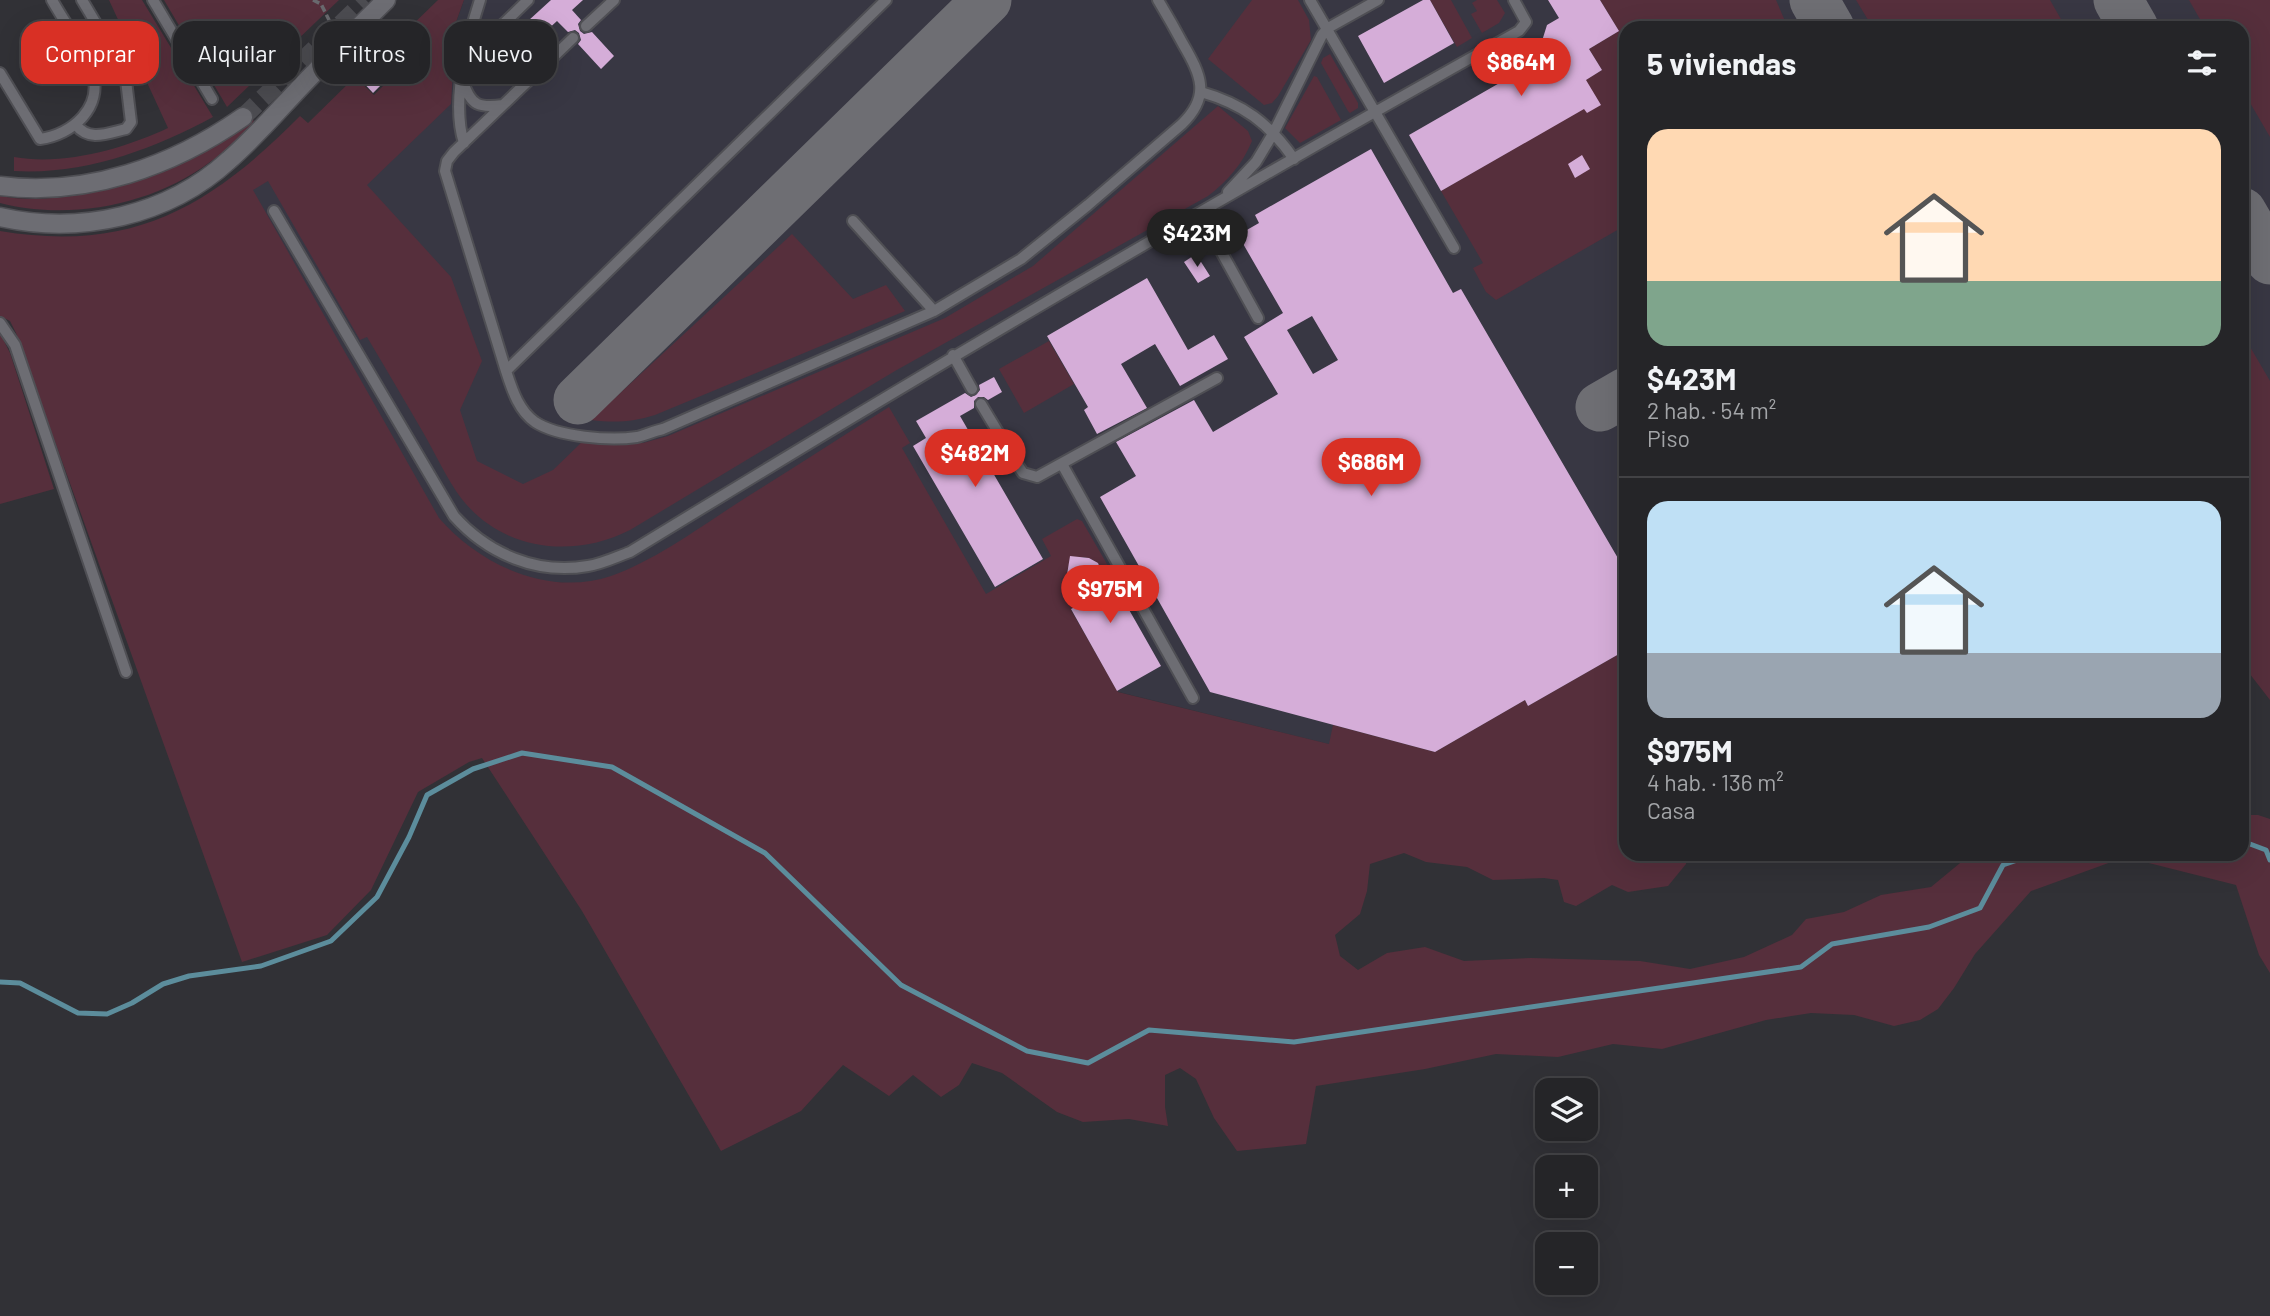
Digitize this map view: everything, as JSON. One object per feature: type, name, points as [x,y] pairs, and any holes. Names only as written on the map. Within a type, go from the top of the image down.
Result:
[{"type":"street","points":[[0,217],[26,223],[84,223],[117,218],[147,209],[208,176],[228,162],[386,0]]},
{"type":"street","points":[[0,186],[74,186],[111,179],[180,156],[212,139],[243,117]]},
{"type":"lane","points":[[0,72],[40,139],[54,137],[83,119],[95,93],[92,71],[52,0]]},
{"type":"lane","points":[[76,125],[85,134],[96,136],[126,129],[131,122],[125,72],[82,0]]},
{"type":"lane","points":[[153,0],[212,99]]},
{"type":"lane","points":[[473,21],[480,0]]},
{"type":"lane","points":[[506,21],[528,0]]},
{"type":"lane","points":[[586,26],[614,0]]},
{"type":"lane","points":[[506,370],[886,0]]},
{"type":"lane","points":[[573,38],[447,161],[446,180],[514,395],[523,410],[536,422],[558,431],[596,438],[637,437],[663,429],[934,311],[1021,259],[1088,205],[1192,114],[1201,92],[1199,74],[1158,0]]},
{"type":"lane","points":[[1310,0],[1454,248]]},
{"type":"lane","points":[[1219,202],[1256,162],[1328,28],[1378,0]]},
{"type":"lane","points":[[274,211],[454,516],[481,542],[501,553],[542,567],[586,567],[630,552],[953,355],[1375,111],[1519,31],[1525,22],[1514,0]]},
{"type":"lane","points":[[462,84],[459,122],[464,143]]},
{"type":"lane","points":[[464,84],[467,93],[478,105],[503,105]]},
{"type":"lane","points":[[1201,92],[1235,104],[1274,132],[1294,159]]},
{"type":"lane","points":[[1200,213],[1258,318]]},
{"type":"lane","points":[[853,221],[934,311]]},
{"type":"lane","points":[[0,323],[15,345],[126,672]]},
{"type":"lane","points":[[953,355],[972,389]]},
{"type":"lane","points":[[981,404],[1023,473],[1037,477],[1217,378]]},
{"type":"lane","points":[[1062,464],[1193,698]]},
{"type":"path","points":[[313,0],[321,4],[330,21]]},
{"type":"shaded area","points":[[109,0],[142,0],[155,21],[119,21]]},
{"type":"shaded area","points":[[164,0],[339,0],[300,37],[300,21],[176,21]]},
{"type":"shaded area","points":[[438,0],[464,0],[456,21],[444,21],[444,84],[452,84],[451,104],[367,185],[451,277],[482,361],[460,410],[477,461],[523,484],[553,470],[583,441],[643,443],[668,436],[945,318],[1033,266],[1218,106],[1248,131],[1252,141],[1244,157],[1222,185],[1208,196],[895,371],[630,530],[585,545],[562,547],[517,539],[478,516],[461,498],[367,337],[360,340],[268,181],[253,190],[439,518],[474,550],[517,572],[563,582],[587,581],[627,570],[675,544],[889,407],[910,443],[902,448],[986,594],[1051,556],[1042,539],[1077,519],[1082,521],[1118,583],[1102,592],[1099,565],[1083,557],[1069,565],[1066,576],[1061,579],[1077,606],[1071,610],[1118,692],[1329,744],[1333,725],[1435,752],[1525,700],[1528,706],[1619,654],[1619,861],[1686,861],[1668,886],[1628,892],[1612,885],[1576,906],[1564,902],[1558,880],[1493,880],[1467,867],[1426,862],[1404,853],[1370,864],[1367,891],[1360,914],[1335,935],[1340,956],[1358,970],[1387,953],[1425,947],[1464,961],[1531,958],[1640,961],[1690,969],[1744,957],[1792,935],[1806,919],[1844,912],[1881,895],[1931,887],[1963,861],[2114,861],[2031,891],[1975,954],[1938,1009],[1920,1020],[1894,1026],[1854,1015],[1811,1013],[1766,1020],[1662,1049],[1613,1044],[1558,1057],[1496,1054],[1425,1069],[1316,1086],[1306,1144],[1237,1151],[1214,1118],[1196,1079],[1180,1068],[1165,1075],[1168,1126],[1129,1119],[1083,1122],[1057,1112],[1002,1073],[972,1063],[959,1085],[941,1097],[913,1075],[889,1096],[843,1065],[801,1111],[721,1151],[582,911],[482,758],[469,762],[418,792],[371,890],[327,935],[242,962],[16,333],[10,321],[0,316],[0,231],[47,236],[90,235],[129,228],[166,216],[200,198],[234,175],[300,116],[308,123],[348,84],[362,84],[374,95],[385,84],[430,84],[430,21],[416,21]]},
{"type":"shaded area","points":[[464,0],[2270,0],[2270,567],[2249,530],[2249,21],[1619,21],[1619,747],[1457,776],[1111,690],[615,586],[474,577],[242,209],[249,193],[256,186],[272,179],[407,84],[430,84],[430,68],[444,56],[444,84],[557,84],[557,21],[457,21]]},
{"type":"shaded area","points":[[1252,0],[1298,0],[1309,20],[1311,40],[1278,96],[1272,103],[1264,105],[1208,59]]},
{"type":"shaded area","points":[[1430,0],[1451,0],[1472,38],[1457,47]]},
{"type":"shaded area","points":[[1477,0],[1497,0],[1505,13],[1499,23],[1482,33],[1471,14],[1477,11],[1472,3]]},
{"type":"shaded area","points":[[1600,0],[1776,0],[1785,21],[1619,21],[1619,31]]},
{"type":"shaded area","points":[[1856,0],[2050,0],[2062,21],[1869,21]]},
{"type":"shaded area","points":[[2189,0],[2270,0],[2270,137],[2249,101],[2249,21],[2201,21]]},
{"type":"shaded area","points":[[159,28],[173,51],[173,84],[193,84],[213,117],[166,140],[117,158],[66,169],[14,171],[14,157],[52,159],[92,154],[132,143],[168,128],[148,84],[159,84]]},
{"type":"shaded area","points":[[1619,31],[1619,229],[1496,300],[1486,292],[1473,268],[1483,263],[1441,191],[1581,110],[1570,89],[1602,70],[1589,49]]},
{"type":"shaded area","points":[[1330,54],[1358,103],[1358,108],[1350,113],[1321,63],[1323,58]]},
{"type":"shaded area","points":[[1314,76],[1341,120],[1300,143],[1285,128]]},
{"type":"shaded area","points":[[213,84],[251,84],[227,107]]},
{"type":"shaded area","points":[[252,113],[254,123],[216,158],[187,177],[137,199],[82,209],[54,210],[0,203],[0,196],[44,199],[68,197],[140,180],[201,153]]},
{"type":"shaded area","points":[[792,234],[853,299],[886,285],[905,311],[655,415],[624,421],[591,420]]},
{"type":"shaded area","points":[[0,333],[10,353],[54,489],[0,504]]},
{"type":"shaded area","points":[[1049,341],[1074,384],[1024,413],[999,369]]},
{"type":"shaded area","points":[[2249,345],[2270,381],[2270,700],[2249,673]]},
{"type":"shaded area","points":[[2249,815],[2270,819],[2270,973],[2259,955],[2236,885],[2141,861],[2249,861]]},
{"type":"shaded area","points":[[1875,861],[1907,861],[1894,863]]},
{"type":"building","points":[[551,0],[583,0],[572,10],[581,20],[578,24],[580,31],[584,34],[592,32],[614,56],[601,69],[578,44],[581,40],[575,30],[568,32],[557,21],[528,21]]},
{"type":"building","points":[[1423,0],[1430,0],[1454,43],[1384,83],[1358,36]]},
{"type":"building","points":[[1548,0],[1600,0],[1619,31],[1589,49],[1602,70],[1586,80],[1601,105],[1587,113],[1584,109],[1441,191],[1409,135],[1550,54],[1542,41],[1547,25],[1559,18]]},
{"type":"building","points":[[365,84],[382,84],[373,93]]},
{"type":"building","points":[[1371,149],[1453,293],[1461,289],[1619,560],[1619,654],[1528,706],[1525,700],[1435,752],[1210,692],[1100,497],[1136,476],[1116,442],[1194,400],[1213,432],[1278,394],[1244,337],[1283,313],[1238,235],[1259,223],[1255,215]],"holes":[[[1312,316],[1338,360],[1313,374],[1287,330]]]},
{"type":"building","points":[[1582,155],[1590,169],[1575,178],[1568,164]]},
{"type":"building","points":[[1196,254],[1210,276],[1198,283],[1184,262]]},
{"type":"building","points":[[1147,278],[1188,350],[1214,335],[1228,359],[1180,386],[1155,344],[1121,364],[1147,408],[1097,434],[1084,410],[1088,407],[1047,336]]},
{"type":"building","points":[[994,377],[1002,392],[988,400],[978,397],[974,401],[974,408],[960,416],[1043,559],[995,587],[913,446],[926,438],[916,421],[965,393],[971,397],[976,395],[980,390],[979,385]]},
{"type":"building","points":[[1070,556],[1089,558],[1098,563],[1108,589],[1115,585],[1161,666],[1117,691],[1071,609],[1084,602],[1066,581]]},
{"type":"waterway","points":[[0,982],[20,983],[78,1013],[107,1014],[132,1003],[163,984],[189,976],[261,966],[331,941],[377,897],[409,837],[427,795],[473,769],[522,753],[612,767],[765,853],[901,985],[1027,1051],[1088,1063],[1149,1030],[1294,1042],[1801,967],[1832,944],[1929,927],[1980,908],[2003,865],[2014,861]]},
{"type":"waterway","points":[[2249,844],[2266,850],[2270,860]]},
{"type":"taxiway","points":[[578,400],[987,0]]},
{"type":"taxiway","points":[[1814,0],[1826,21]]},
{"type":"taxiway","points":[[2118,0],[2130,21]]},
{"type":"taxiway","points":[[2249,224],[2270,260]]},
{"type":"taxiway","points":[[1600,407],[1619,396]]},
{"type":"tunnel","points":[[243,117],[366,0]]}]
